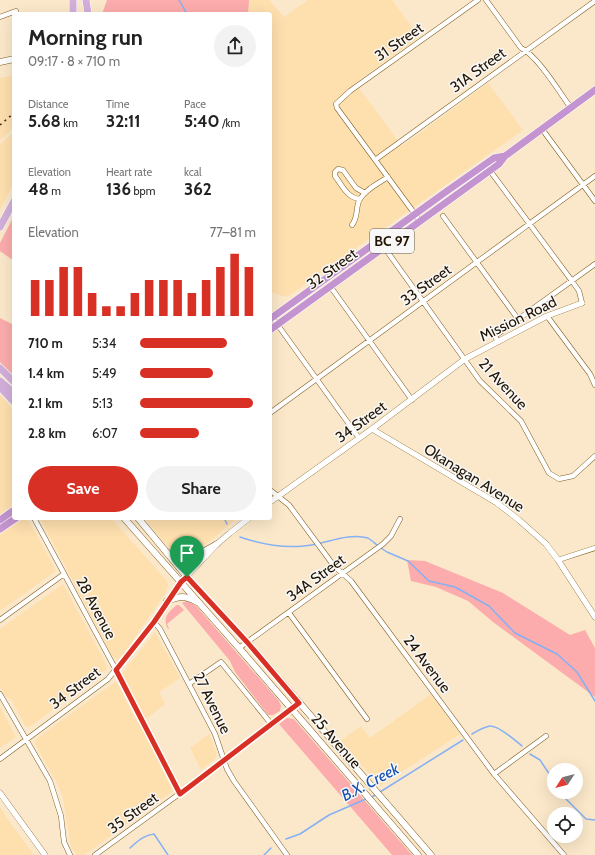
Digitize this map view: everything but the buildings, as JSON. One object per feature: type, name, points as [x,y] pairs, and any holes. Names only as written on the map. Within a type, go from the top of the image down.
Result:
[{"type":"highway","name":"32 Street","points":[[272,317],[415,214],[488,167],[499,164],[505,156],[595,90]]},
{"type":"highway","name":"32 Street","points":[[272,329],[420,221],[488,167]]},
{"type":"highway","points":[[0,520],[12,511]]},
{"type":"highway","points":[[0,529],[13,520]]},
{"type":"main road","points":[[73,0],[73,12]]},
{"type":"main road","points":[[86,0],[88,12]]},
{"type":"main road","points":[[0,62],[12,60]]},
{"type":"main road","points":[[0,227],[12,205]]},
{"type":"main road","points":[[2,370],[12,373]]},
{"type":"main road","points":[[2,370],[12,380]]},
{"type":"main road","points":[[0,381],[7,394]]},
{"type":"main road","points":[[0,387],[7,394]]},
{"type":"main road","name":"25 Avenue","points":[[126,520],[418,855]]},
{"type":"main road","name":"25 Avenue","points":[[140,520],[187,577],[247,642],[431,855]]},
{"type":"main road","points":[[174,561],[183,561],[194,557],[217,544]]},
{"type":"main road","points":[[167,601],[180,597],[188,597],[200,604]]},
{"type":"street","name":"31 Street","points":[[375,160],[337,108],[336,104],[350,91],[478,0]]},
{"type":"street","points":[[486,0],[521,48],[526,50],[540,66],[571,108]]},
{"type":"street","name":"31A Street","points":[[375,160],[595,0]]},
{"type":"street","points":[[0,17],[12,12]]},
{"type":"street","points":[[542,129],[595,202]]},
{"type":"street","points":[[375,160],[420,221]]},
{"type":"street","points":[[488,167],[579,291],[582,303]]},
{"type":"street","points":[[360,199],[354,199],[350,196],[335,176],[335,172],[338,169],[343,170],[356,188],[365,193]]},
{"type":"street","name":"33 Street","points":[[272,412],[595,176]]},
{"type":"street","points":[[352,225],[356,220],[360,199],[365,193],[388,177]]},
{"type":"street","points":[[444,216],[518,319]]},
{"type":"street","name":"21 Avenue","points":[[384,247],[480,381],[521,421],[549,473],[559,479],[573,476],[595,456]]},
{"type":"street","points":[[498,342],[495,336],[595,264]]},
{"type":"street","points":[[330,286],[412,400]]},
{"type":"street","name":"Mission Road","points":[[465,359],[547,316],[582,303]]},
{"type":"street","points":[[547,316],[590,374],[595,385]]},
{"type":"street","points":[[272,319],[278,325],[359,438]]},
{"type":"street","name":"34 Street","points":[[272,500],[412,400],[465,359]]},
{"type":"street","name":"Okanagan Avenue","points":[[372,429],[501,506],[546,544],[595,617]]},
{"type":"street","name":"24 Avenue","points":[[272,492],[289,505],[334,566],[351,581],[494,774],[564,855]]},
{"type":"street","name":"34A Street","points":[[239,648],[383,544],[391,536],[400,519]]},
{"type":"street","name":"28 Avenue","points":[[35,520],[116,670],[180,794]]},
{"type":"street","name":"34 Street","points":[[0,759],[103,684],[154,622],[181,582],[217,544],[246,520]]},
{"type":"street","points":[[558,560],[595,548]]},
{"type":"street","points":[[0,620],[64,574]]},
{"type":"street","points":[[289,613],[367,718]]},
{"type":"street","name":"27 Avenue","points":[[154,622],[160,629],[215,734],[227,769],[287,855]]},
{"type":"street","points":[[189,684],[221,662],[272,725]]},
{"type":"street","points":[[0,694],[25,740],[50,781],[61,816],[64,842],[70,855]]},
{"type":"street","name":"35 Street","points":[[95,855],[219,765],[299,703]]},
{"type":"street","points":[[494,774],[546,736]]},
{"type":"street","points":[[0,793],[45,855]]},
{"type":"shaded area","points":[[107,0],[249,0],[248,12],[103,12]]},
{"type":"shaded area","points":[[249,0],[269,0],[284,17],[308,0],[392,0],[419,37],[355,83],[402,146],[488,83],[523,130],[287,297],[272,293],[272,12],[248,12]]},
{"type":"shaded area","points":[[12,75],[12,130],[0,140],[0,78]]},
{"type":"shaded area","points":[[12,134],[12,187],[0,209],[0,144]]},
{"type":"shaded area","points":[[12,220],[12,260],[0,251],[0,243]]},
{"type":"shaded area","points":[[0,318],[12,324],[12,374],[0,362]]},
{"type":"shaded area","points":[[0,395],[12,409],[12,506],[0,515]]},
{"type":"shaded area","points":[[22,520],[28,521],[56,571],[0,611],[0,535]]},
{"type":"shaded area","points":[[41,520],[113,520],[167,581],[168,586],[166,592],[123,655],[119,659],[114,658]]},
{"type":"shaded area","points":[[146,520],[235,520],[210,541],[187,555],[170,549]]},
{"type":"shaded area","points":[[407,560],[425,561],[503,593],[570,635],[585,630],[595,648],[595,697],[493,622],[468,601],[436,587],[411,581]]},
{"type":"shaded area","points":[[63,584],[106,664],[107,669],[31,726],[26,727],[11,699],[6,697],[0,687],[0,629]]},
{"type":"shaded area","points":[[186,601],[197,607],[279,701],[281,706],[280,711],[273,715],[268,715],[235,672],[230,661],[182,603]]},
{"type":"shaded area","points":[[177,605],[184,610],[167,624],[168,629],[166,625],[166,618],[171,610]]},
{"type":"shaded area","points":[[155,632],[180,678],[159,692],[165,704],[146,719],[122,674]]},
{"type":"shaded area","points":[[115,682],[117,683],[138,723],[141,725],[173,791],[84,855],[77,855],[71,847],[63,798],[57,783],[35,742],[36,739]]},
{"type":"shaded area","points":[[431,694],[460,734],[380,786],[340,741],[361,726],[370,738]]},
{"type":"shaded area","points":[[0,707],[16,737],[0,748]]},
{"type":"shaded area","points":[[287,718],[294,719],[412,855],[392,855],[279,724]]},
{"type":"shaded area","points":[[209,734],[216,752],[216,758],[201,770],[190,748]]},
{"type":"shaded area","points":[[0,807],[8,820],[34,855],[0,855]]},
{"type":"waterway","points":[[179,0],[186,12]]},
{"type":"waterway","points":[[225,520],[227,524]]},
{"type":"waterway","points":[[240,537],[255,542],[288,546],[311,545],[344,538],[360,537],[368,538],[378,546]]},
{"type":"waterway","points":[[381,548],[408,561],[429,581],[455,587],[489,606],[515,633],[557,654],[577,672],[595,701]]},
{"type":"waterway","name":"B.X. Creek","points":[[472,734],[485,727],[493,726],[507,734],[522,746]]},
{"type":"waterway","name":"B.X. Creek","points":[[380,792],[463,740]]},
{"type":"waterway","name":"B.X. Creek","points":[[530,754],[540,760],[547,770]]},
{"type":"waterway","name":"B.X. Creek","points":[[370,798],[377,794]]},
{"type":"waterway","name":"B.X. Creek","points":[[286,839],[300,834],[329,815],[366,799]]},
{"type":"waterway","name":"B.X. Creek","points":[[566,799],[586,819],[595,820]]},
{"type":"waterway","name":"B.X. Creek","points":[[130,848],[144,837],[154,834],[168,855]]},
{"type":"waterway","name":"B.X. Creek","points":[[264,855],[271,848]]},
{"type":"railway","points":[[0,125],[12,115]]},
{"type":"route","points":[[187,577],[247,642],[299,703],[180,794],[116,670],[154,622],[181,582],[187,577]]}]
